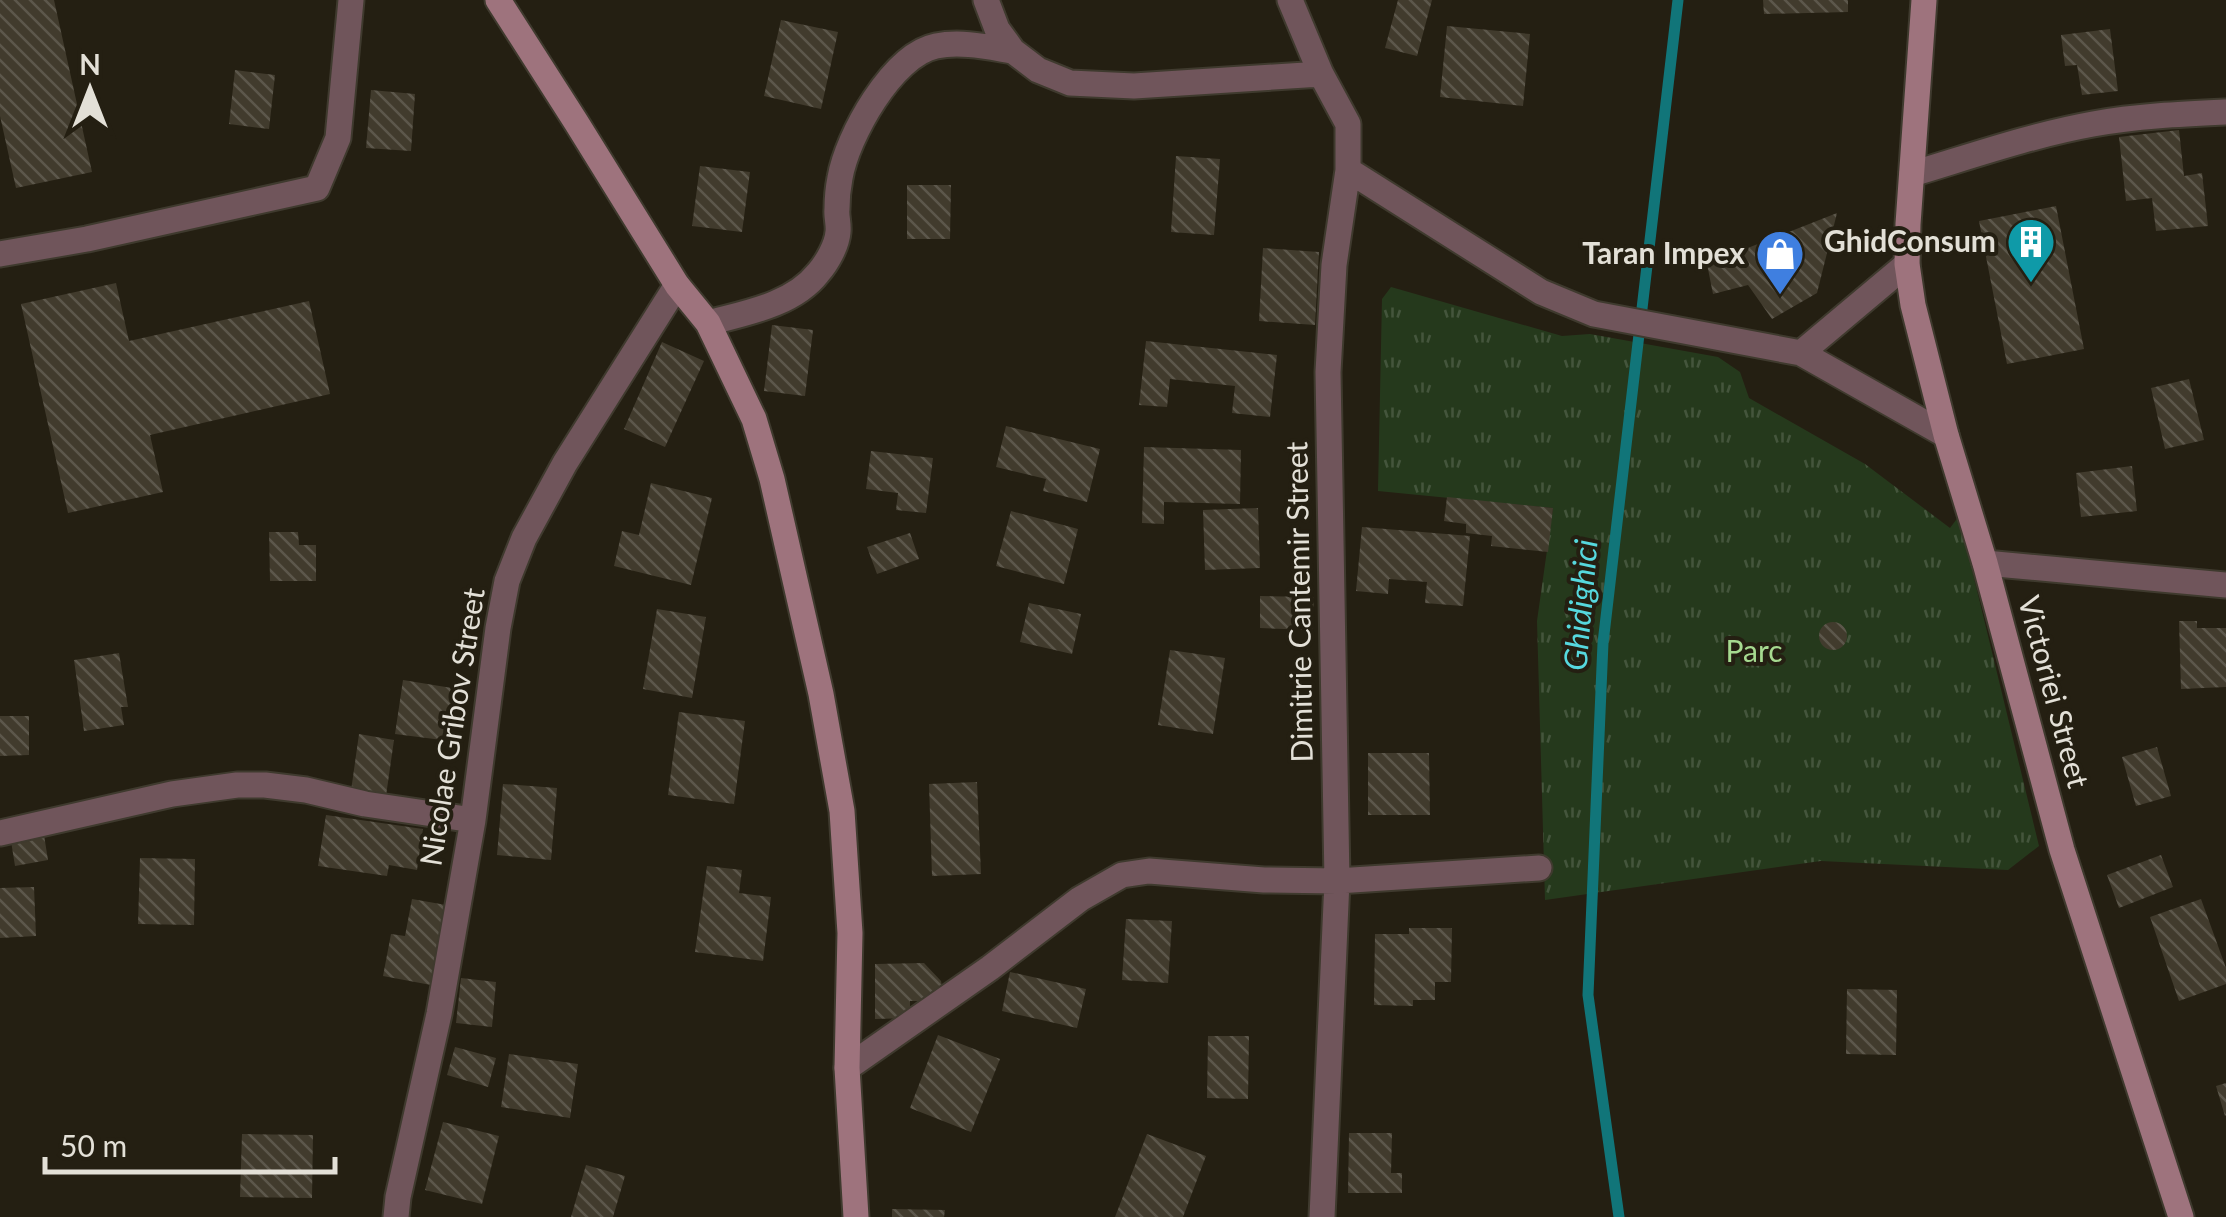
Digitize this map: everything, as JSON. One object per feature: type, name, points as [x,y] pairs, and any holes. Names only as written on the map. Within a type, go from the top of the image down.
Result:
[{"type":"street","points":[[0,254],[87,239],[317,188],[338,138],[352,0]]},
{"type":"street","points":[[498,0],[676,285],[708,323],[754,419],[772,478],[822,694],[842,812],[849,916],[847,1068],[856,1217]]},
{"type":"street","points":[[986,0],[1012,51],[1038,70],[1070,83],[1134,86],[1321,74]]},
{"type":"street","name":"Dimitrie Cantemir Street","points":[[1290,0],[1321,74],[1348,124],[1348,170],[1334,265],[1328,372],[1336,880],[1322,1217]]},
{"type":"street","name":"Victoriei Street","points":[[1924,0],[1907,264],[1913,305],[2062,850],[2181,1217]]},
{"type":"street","points":[[708,323],[769,306],[796,293],[818,274],[838,232],[840,175],[848,150],[860,123],[908,60],[934,46],[967,44],[1012,51]]},
{"type":"street","points":[[1912,174],[2093,124],[2226,112]]},
{"type":"street","points":[[1348,170],[1541,292],[1594,314],[1801,353],[1946,434]]},
{"type":"street","points":[[1801,353],[1907,264]]},
{"type":"street","name":"Nicolae Gribov Street","points":[[396,1217],[439,1014],[473,820],[507,581],[524,538],[565,463],[676,285]]},
{"type":"street","points":[[1985,563],[2226,585]]},
{"type":"street","points":[[0,833],[172,794],[237,785],[306,790],[365,804],[473,820]]},
{"type":"street","points":[[847,1068],[990,968],[1080,899],[1122,876],[1150,871],[1264,880],[1336,880],[1539,868]]},
{"type":"green space","name":"Parc","points":[[1391,287],[1562,336],[1590,334],[1718,357],[1740,372],[1749,398],[1865,464],[1950,528],[1959,516],[2039,846],[2008,870],[1821,861],[1545,900],[1537,621],[1553,508],[1378,491],[1382,299]]},
{"type":"building","points":[[0,0],[54,0],[92,172],[16,188],[0,116]]},
{"type":"building","points":[[1398,0],[1432,0],[1417,56],[1385,48]]},
{"type":"building","points":[[1763,0],[1848,0],[1848,12],[1764,14]]},
{"type":"building","points":[[781,20],[838,32],[821,109],[764,96]]},
{"type":"building","points":[[1447,26],[1530,34],[1523,106],[1440,97]]},
{"type":"building","points":[[2110,29],[2118,91],[2082,95],[2077,65],[2065,66],[2061,35]]},
{"type":"building","points":[[235,70],[275,75],[269,129],[229,124]]},
{"type":"building","points":[[371,90],[415,94],[411,151],[366,148]]},
{"type":"building","points":[[2179,130],[2184,176],[2202,173],[2208,226],[2156,231],[2152,198],[2126,201],[2119,137]]},
{"type":"building","points":[[1176,156],[1220,159],[1214,235],[1171,232]]},
{"type":"building","points":[[700,166],[750,172],[742,232],[692,226]]},
{"type":"building","points":[[907,185],[951,185],[950,239],[907,239]]},
{"type":"building","name":"GhidConsum","points":[[2056,206],[2084,349],[2007,364],[1979,221]]},
{"type":"building","points":[[1837,213],[1817,293],[1772,319],[1748,285],[1713,294],[1707,264]]},
{"type":"building","points":[[1263,248],[1319,252],[1315,325],[1259,321]]},
{"type":"building","points":[[116,283],[129,341],[309,301],[330,394],[150,435],[163,492],[68,513],[21,304]]},
{"type":"building","points":[[772,325],[813,330],[805,396],[764,391]]},
{"type":"building","points":[[1146,341],[1277,355],[1270,417],[1232,413],[1235,386],[1170,379],[1167,407],[1139,405]]},
{"type":"building","points":[[662,342],[704,361],[665,447],[624,429]]},
{"type":"building","points":[[2189,379],[2204,440],[2165,449],[2151,388]]},
{"type":"building","points":[[1006,426],[1100,449],[1087,502],[1043,491],[1046,479],[996,467]]},
{"type":"building","points":[[1144,447],[1241,450],[1240,504],[1164,502],[1164,524],[1142,523]]},
{"type":"building","points":[[871,451],[933,458],[926,513],[896,510],[898,493],[866,489]]},
{"type":"building","points":[[2132,466],[2137,511],[2081,517],[2076,473]]},
{"type":"building","points":[[651,483],[712,498],[691,585],[614,566],[622,531],[639,535]]},
{"type":"building","points":[[1447,497],[1553,508],[1548,552],[1491,546],[1492,536],[1466,533],[1466,524],[1444,521]]},
{"type":"building","points":[[1258,508],[1260,568],[1205,570],[1203,510]]},
{"type":"building","points":[[1011,511],[1078,529],[1064,584],[996,566]]},
{"type":"building","points":[[1362,527],[1470,536],[1463,606],[1425,603],[1427,582],[1389,579],[1388,594],[1356,591]]},
{"type":"building","points":[[269,532],[298,532],[299,545],[316,545],[316,581],[270,581]]},
{"type":"building","points":[[910,533],[919,559],[877,574],[867,547]]},
{"type":"building","points":[[1260,596],[1314,597],[1313,630],[1260,628]]},
{"type":"building","points":[[1029,603],[1081,614],[1072,654],[1020,642]]},
{"type":"building","points":[[657,609],[706,617],[692,698],[643,689]]},
{"type":"building","points":[[2179,621],[2197,621],[2197,628],[2226,628],[2226,687],[2181,689]]},
{"type":"building","points":[[1833,622],[1843,626],[1847,636],[1843,646],[1833,650],[1823,646],[1819,636],[1823,626]]},
{"type":"building","points":[[1170,650],[1225,658],[1213,734],[1158,725]]},
{"type":"building","points":[[119,653],[128,707],[121,707],[124,725],[84,731],[74,660]]},
{"type":"building","points":[[403,680],[458,689],[450,741],[395,734]]},
{"type":"building","points":[[679,712],[745,721],[734,804],[668,795]]},
{"type":"building","points":[[0,716],[29,716],[29,755],[0,756]]},
{"type":"building","points":[[359,734],[394,740],[386,796],[351,791]]},
{"type":"building","points":[[2157,747],[2171,796],[2136,806],[2122,757]]},
{"type":"building","points":[[1368,753],[1429,753],[1430,815],[1368,815]]},
{"type":"building","points":[[977,782],[981,874],[932,876],[929,784]]},
{"type":"building","points":[[503,784],[557,788],[551,860],[497,855]]},
{"type":"building","points":[[326,815],[423,829],[417,870],[389,865],[387,876],[318,866]]},
{"type":"building","points":[[44,835],[48,860],[15,866],[11,841]]},
{"type":"building","points":[[2161,855],[2173,887],[2119,908],[2107,875]]},
{"type":"building","points":[[140,858],[195,859],[194,925],[138,924]]},
{"type":"building","points":[[707,866],[742,870],[739,893],[771,897],[763,961],[695,952]]},
{"type":"building","points":[[34,887],[36,936],[0,938],[0,888]]},
{"type":"building","points":[[412,899],[446,905],[431,985],[383,976],[391,934],[405,936]]},
{"type":"building","points":[[2201,899],[2226,968],[2226,984],[2179,1001],[2150,917]]},
{"type":"building","points":[[1126,919],[1172,921],[1168,983],[1122,980]]},
{"type":"building","points":[[1409,928],[1452,928],[1451,982],[1435,982],[1435,1000],[1413,1000],[1413,1006],[1374,1005],[1375,934],[1409,934]]},
{"type":"building","points":[[924,963],[941,981],[943,992],[929,1001],[910,1001],[910,1018],[875,1019],[875,964]]},
{"type":"building","points":[[1010,972],[1086,989],[1077,1028],[1002,1011]]},
{"type":"building","points":[[461,978],[496,982],[492,1027],[456,1023]]},
{"type":"building","points":[[1847,989],[1897,990],[1896,1055],[1846,1054]]},
{"type":"building","points":[[938,1035],[1000,1059],[971,1132],[910,1108]]},
{"type":"building","points":[[1208,1036],[1249,1036],[1248,1099],[1207,1098]]},
{"type":"building","points":[[455,1047],[496,1058],[488,1087],[447,1075]]},
{"type":"building","points":[[509,1054],[578,1064],[570,1118],[501,1107]]},
{"type":"building","points":[[2226,1083],[2226,1115],[2225,1116],[2216,1086]]},
{"type":"building","points":[[443,1122],[499,1136],[482,1204],[425,1190]]},
{"type":"building","points":[[1349,1133],[1392,1133],[1391,1173],[1402,1173],[1402,1193],[1348,1193]]},
{"type":"building","points":[[242,1134],[313,1135],[312,1198],[240,1197]]},
{"type":"building","points":[[1147,1134],[1206,1156],[1183,1217],[1115,1217]]},
{"type":"building","points":[[586,1165],[625,1176],[613,1217],[571,1217]]},
{"type":"building","points":[[892,1209],[945,1210],[944,1217],[892,1217]]},
{"type":"waterway","name":"Ghidighici","points":[[1619,1217],[1588,995],[1603,643],[1678,0]]},
{"type":"place","name":"GhidConsum","points":[[2031,284]]},
{"type":"place","name":"Taran Impex","points":[[1780,296]]}]
